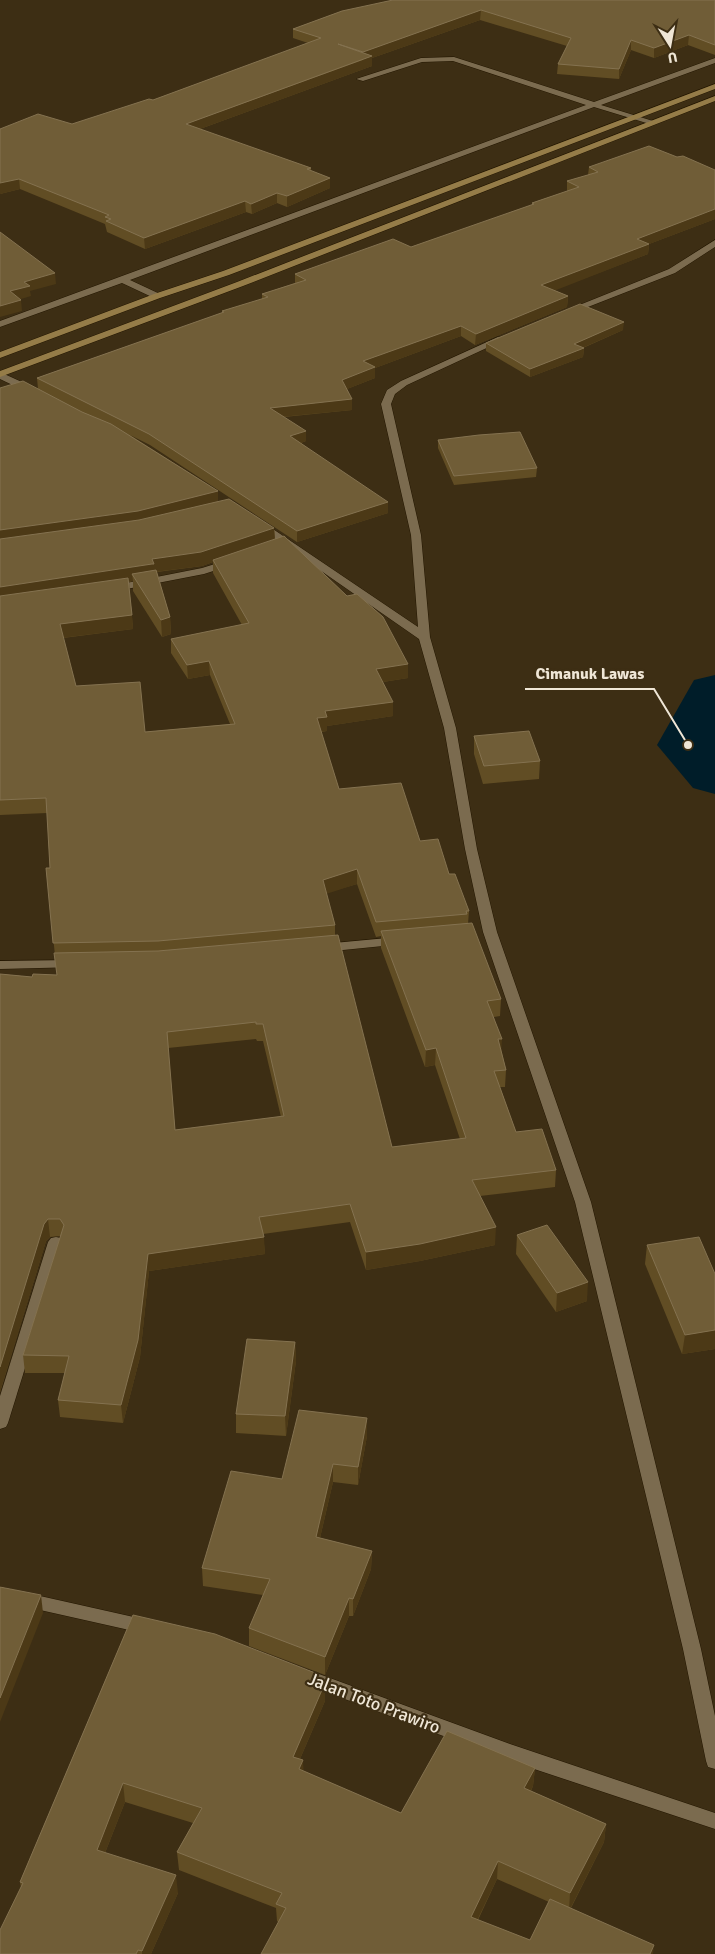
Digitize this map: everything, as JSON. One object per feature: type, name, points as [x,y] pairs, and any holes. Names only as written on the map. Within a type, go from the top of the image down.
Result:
[{"type":"main road","points":[[0,356],[156,296],[226,273],[715,86]]},
{"type":"main road","points":[[4,376],[176,306],[715,98]]},
{"type":"main road","points":[[527,158],[546,164]]},
{"type":"main road","points":[[318,238],[338,245]]},
{"type":"main road","points":[[156,296],[176,306]]},
{"type":"street","points":[[360,78],[421,60],[454,59],[650,123]]},
{"type":"street","points":[[0,324],[125,280],[592,104],[715,60]]},
{"type":"street","points":[[557,316],[672,271],[715,243]]},
{"type":"street","points":[[125,280],[156,296]]},
{"type":"street","points":[[513,334],[404,383],[391,392],[386,404],[416,535],[424,637],[450,728],[485,933],[583,1202],[692,1649],[715,1761]]},
{"type":"street","points":[[4,376],[46,398]]},
{"type":"street","points":[[248,517],[281,545],[312,559],[424,637]]},
{"type":"street","points":[[102,591],[204,572],[240,559]]},
{"type":"street","points":[[314,949],[411,940]]},
{"type":"street","points":[[0,965],[90,963]]},
{"type":"street","points":[[0,1423],[56,1242]]},
{"type":"street","points":[[0,1594],[162,1631]]},
{"type":"street","name":"Jalan Toto Prawiro","points":[[293,1672],[395,1712],[618,1790],[715,1821]]},
{"type":"building","points":[[393,0],[715,0],[715,45],[689,35],[654,48],[631,40],[619,69],[558,64],[571,38],[481,10],[363,52],[338,44],[372,56],[186,124],[311,168],[307,169],[330,178],[287,196],[277,193],[251,204],[245,201],[144,238],[106,221],[111,219],[105,217],[109,215],[19,179],[0,183],[0,129],[38,114],[72,124],[149,99],[153,100],[321,38],[293,29],[342,11]]},
{"type":"building","points":[[649,146],[677,157],[683,156],[715,170],[715,209],[637,239],[649,244],[541,285],[568,296],[476,334],[461,326],[363,361],[375,367],[342,380],[352,399],[270,408],[306,431],[290,436],[388,502],[297,531],[149,434],[37,378],[224,312],[222,311],[268,297],[262,294],[306,280],[295,274],[393,239],[411,247],[579,187],[567,181],[598,172],[589,167]]},
{"type":"building","points":[[0,232],[55,273],[24,282],[30,286],[10,291],[21,300],[0,306]]},
{"type":"building","points":[[580,304],[624,322],[574,344],[584,348],[530,369],[486,343]]},
{"type":"building","points":[[23,381],[82,412],[111,424],[218,491],[138,511],[0,530],[0,388]]},
{"type":"building","points":[[520,432],[537,468],[454,476],[438,440],[479,435]]},
{"type":"building","points":[[229,499],[274,528],[201,552],[152,559],[154,564],[0,587],[0,539],[139,520]]},
{"type":"building","points":[[284,536],[347,596],[357,594],[383,617],[408,664],[376,669],[393,702],[325,711],[327,717],[317,718],[339,789],[401,783],[420,841],[438,839],[449,874],[455,874],[469,911],[466,911],[467,914],[376,922],[357,869],[323,880],[335,925],[158,941],[53,943],[46,868],[50,868],[46,798],[0,800],[0,596],[128,578],[132,615],[60,624],[76,686],[140,682],[145,732],[235,724],[209,661],[187,665],[171,639],[249,623],[213,560]]},
{"type":"building","points":[[156,570],[170,617],[161,620],[132,574]]},
{"type":"building","points":[[529,731],[540,761],[484,766],[474,736]]},
{"type":"building","points":[[472,923],[501,999],[487,1001],[502,1039],[498,1039],[506,1070],[494,1071],[516,1132],[542,1129],[556,1170],[472,1180],[496,1227],[420,1244],[366,1252],[350,1204],[259,1217],[264,1237],[148,1254],[138,1340],[121,1405],[58,1400],[69,1356],[23,1355],[64,1225],[60,1219],[48,1219],[44,1224],[0,1367],[0,974],[32,977],[33,974],[57,975],[54,953],[158,951],[338,935],[392,1147],[466,1138],[436,1048],[426,1050],[381,931]],"holes":[[[256,1022],[256,1024],[263,1024],[284,1116],[175,1130],[167,1032]]]},
{"type":"building","points":[[547,1225],[588,1282],[557,1293],[517,1235]]},
{"type":"building","points":[[699,1237],[715,1274],[715,1330],[685,1335],[647,1245]]},
{"type":"building","points":[[247,1339],[295,1342],[285,1416],[236,1414]]},
{"type":"building","points":[[299,1410],[367,1418],[358,1467],[333,1464],[316,1537],[372,1551],[353,1599],[349,1598],[325,1657],[249,1628],[270,1579],[202,1568],[231,1471],[282,1479]]},
{"type":"building","points":[[0,1587],[41,1595],[0,1698]]},
{"type":"building","points":[[133,1615],[215,1634],[318,1674],[316,1680],[325,1683],[293,1757],[303,1760],[299,1769],[401,1813],[447,1731],[535,1768],[524,1788],[606,1824],[570,1893],[498,1861],[471,1917],[530,1940],[550,1899],[654,1945],[650,1954],[261,1954],[286,1908],[276,1904],[282,1893],[177,1852],[202,1808],[123,1783],[97,1850],[176,1875],[142,1951],[138,1950],[136,1954],[0,1954],[0,1930],[23,1883],[20,1882]]},
{"type":"waterway","points":[[715,693],[688,745],[715,775]]},
{"type":"place","name":"Cimanuk Lawas","points":[[688,745]]}]
